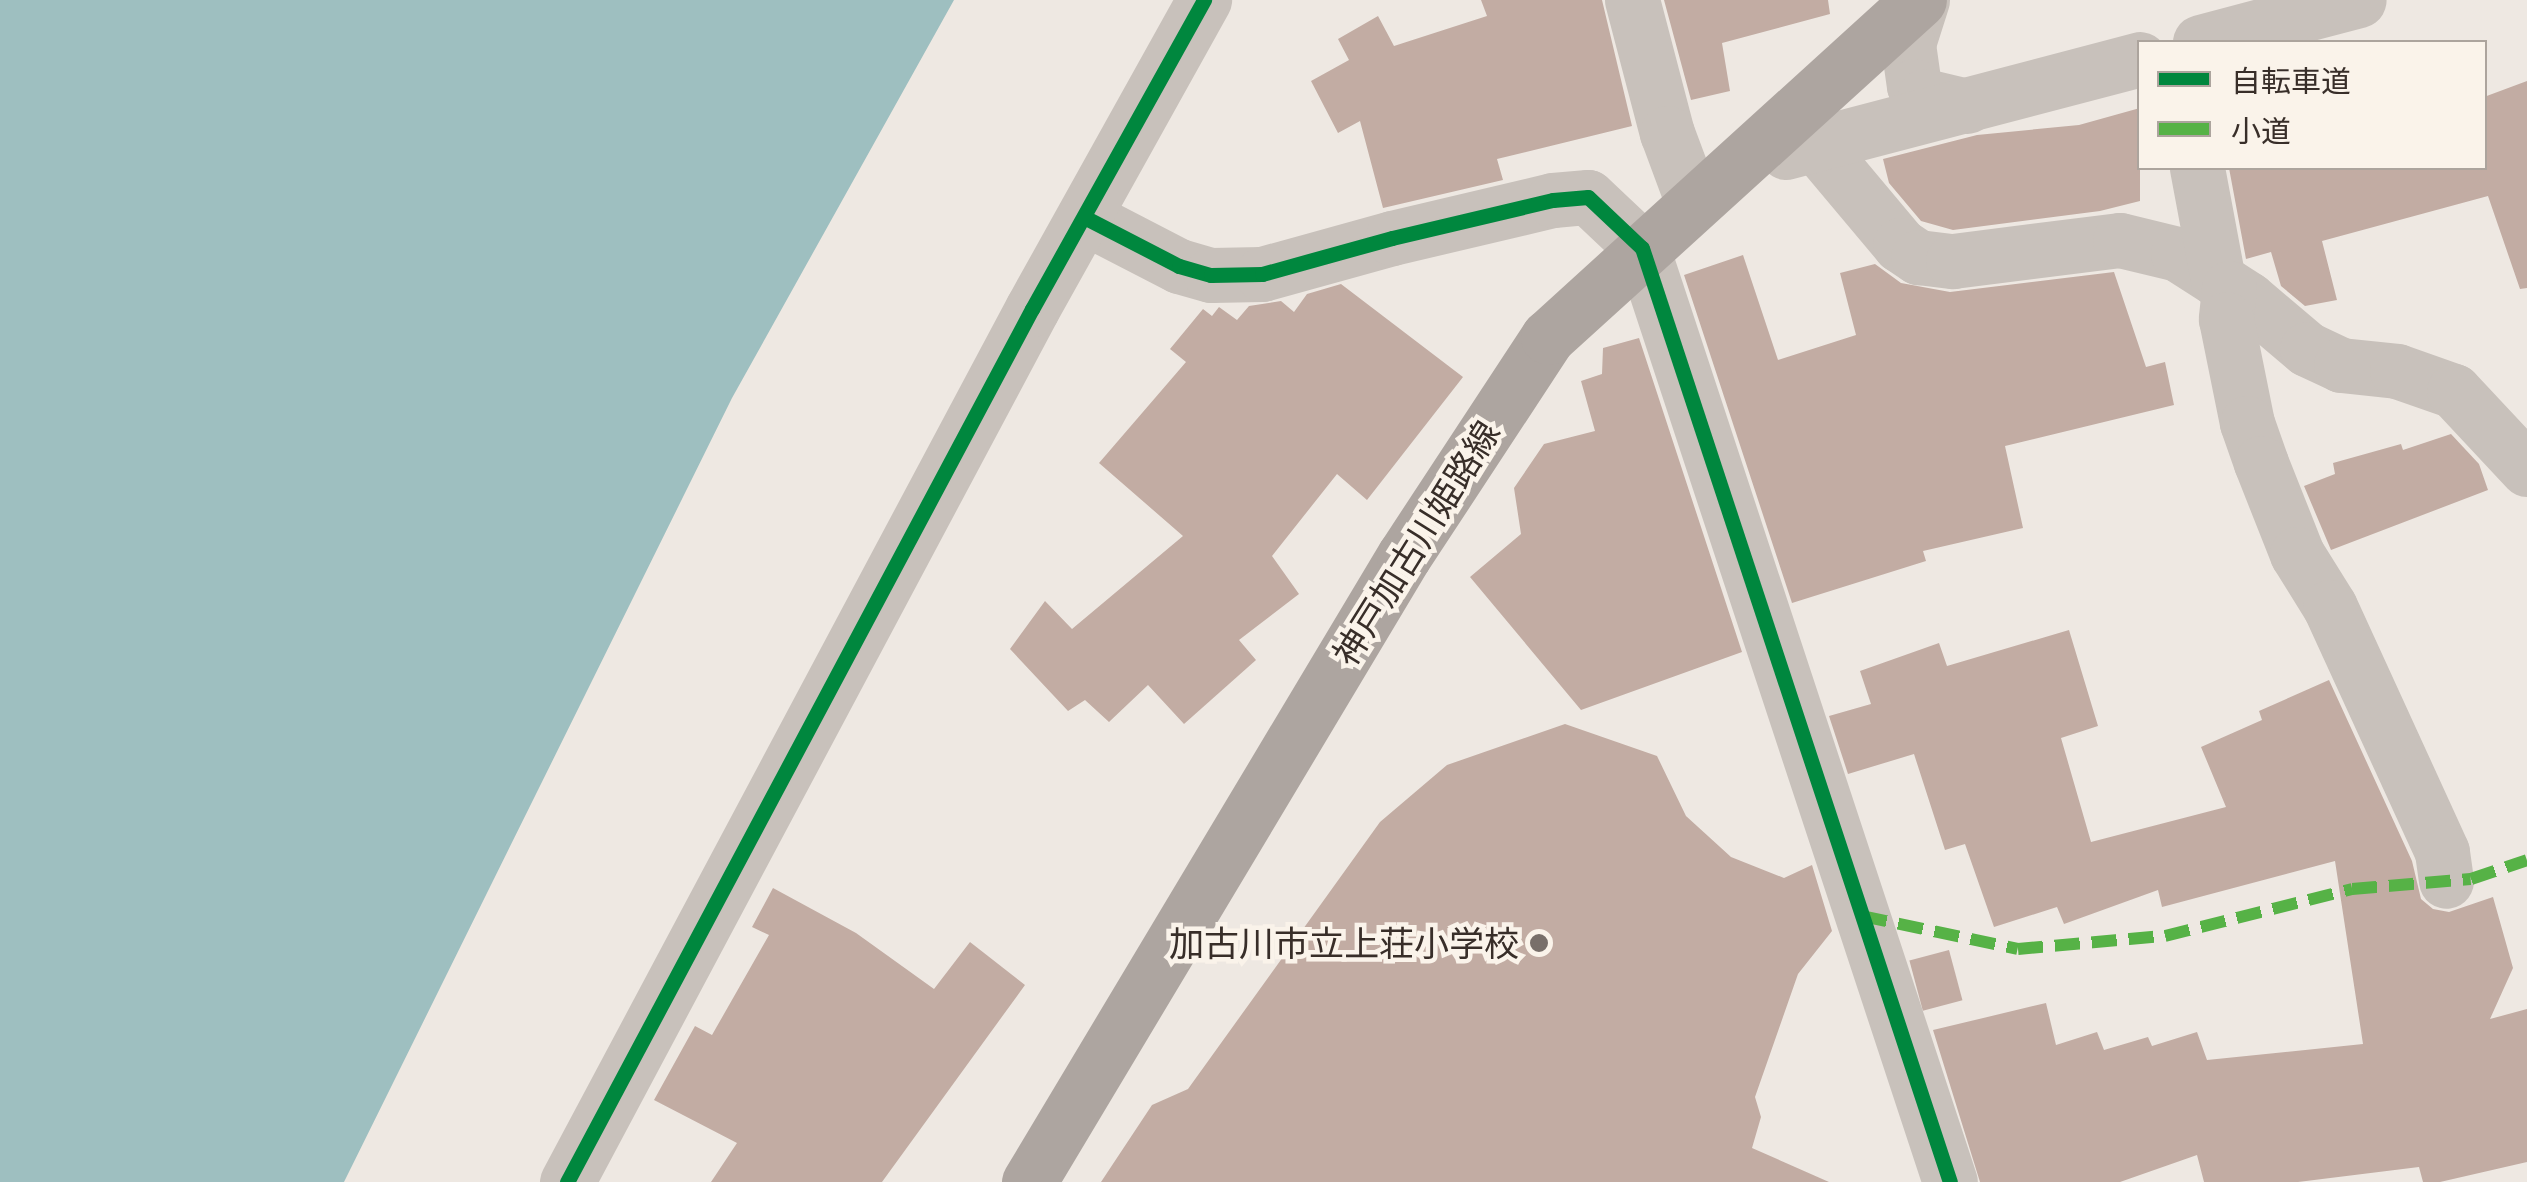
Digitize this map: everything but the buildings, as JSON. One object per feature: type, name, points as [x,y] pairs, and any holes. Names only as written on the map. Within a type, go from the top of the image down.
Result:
[{"type":"main road","name":"神戸加古川姫路線","points":[[1029,1182],[1404,556],[1548,337],[1920,0]]},
{"type":"street","points":[[567,1182],[1204,0]]},
{"type":"street","points":[[1632,0],[1667,133],[1693,203]]},
{"type":"street","points":[[1920,0],[1908,44],[1914,86],[1925,96],[1966,106]]},
{"type":"street","points":[[2208,40],[2359,0]]},
{"type":"street","points":[[1739,161],[1817,146],[2137,60]]},
{"type":"street","points":[[1817,146],[1889,233],[1918,257],[1953,261],[2120,240],[2178,254],[2307,349],[2341,366],[2397,371],[2454,391],[2527,469]]},
{"type":"street","points":[[2197,170],[2223,284],[2226,319],[2247,422],[2261,463],[2297,554],[2330,608],[2435,836],[2446,881]]},
{"type":"street","points":[[1084,217],[1179,266],[1212,275],[1262,274],[1553,200],[1588,197],[1642,248],[1950,1182]]},
{"type":"water","points":[[0,0],[954,0],[732,398],[344,1182],[0,1182]]},
{"type":"marked path","points":[[1862,916],[2018,949],[2165,936],[2352,889],[2471,879],[2527,860]]},
{"type":"cycle path","points":[[567,1182],[1032,309],[1204,0]]},
{"type":"cycle path","points":[[1084,217],[1179,266],[1211,275],[1262,274],[1392,238],[1553,200],[1588,197],[1642,248],[1950,1182]]},
{"type":"place","name":"加古川市立上荘小学校","points":[[1539,943]]}]
